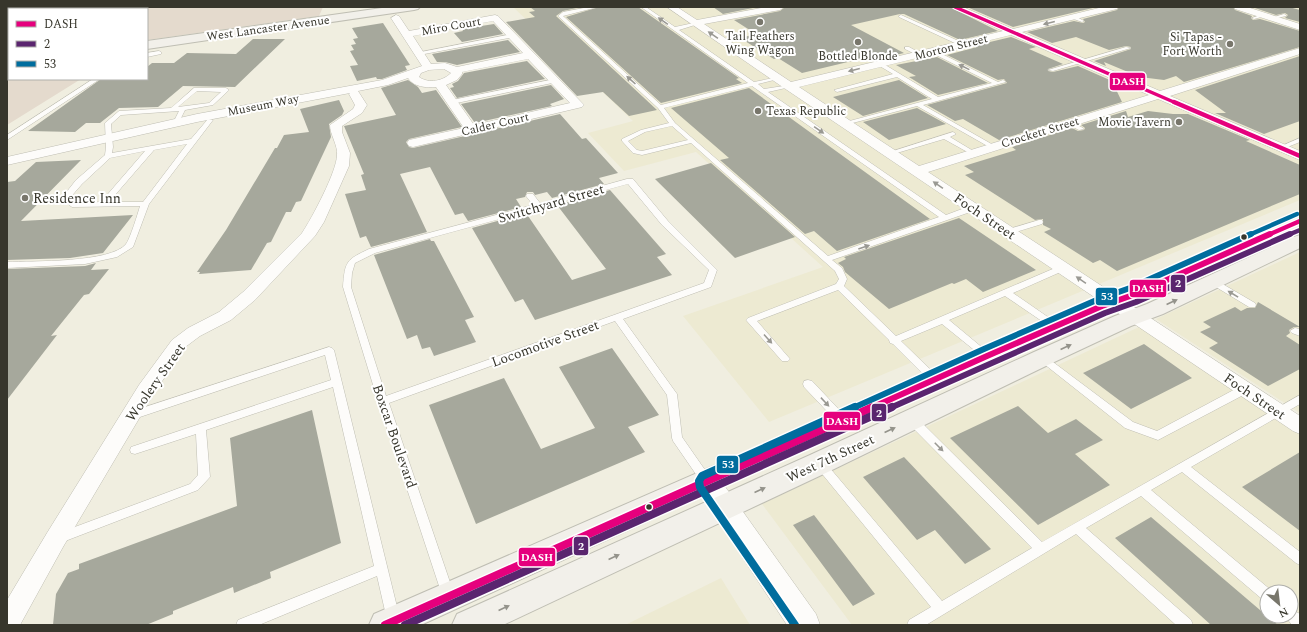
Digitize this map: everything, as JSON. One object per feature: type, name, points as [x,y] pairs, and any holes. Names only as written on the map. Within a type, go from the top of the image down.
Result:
[{"type":"main road","name":"West Lancaster Avenue","points":[[148,45],[393,12],[414,7]]},
{"type":"main road","name":"West 7th Street","points":[[389,623],[707,482],[934,379],[1055,326],[1133,295],[1300,221]]},
{"type":"main road","name":"West 7th Street","points":[[468,625],[820,463],[1042,358],[1136,316],[1155,310],[1300,241]]},
{"type":"street","name":"Foch Street","points":[[671,7],[1300,426]]},
{"type":"street","points":[[696,24],[780,7]]},
{"type":"street","points":[[955,7],[1300,156]]},
{"type":"street","name":"Morton Street","points":[[788,86],[918,54],[932,48],[961,44],[1078,19],[1114,7]]},
{"type":"street","points":[[1238,7],[1263,17],[1300,27]]},
{"type":"street","points":[[393,12],[428,67]]},
{"type":"street","name":"Miro Court","points":[[407,34],[495,18],[512,36]]},
{"type":"street","points":[[512,36],[555,81]]},
{"type":"street","name":"Crockett Street","points":[[917,171],[1300,51]]},
{"type":"street","points":[[456,70],[454,77],[439,83],[432,84],[417,77],[428,67],[445,66],[456,70],[531,55]]},
{"type":"street","name":"Museum Way","points":[[110,138],[355,94],[417,77]]},
{"type":"street","name":"Museum Way","points":[[7,160],[308,96],[417,77]]},
{"type":"street","name":"Calder Court","points":[[413,143],[578,105],[555,81]]},
{"type":"street","points":[[439,83],[471,129]]},
{"type":"street","name":"Woolery Street","points":[[7,624],[55,540],[130,417],[178,344],[194,332],[225,316],[249,296],[308,236],[317,222],[342,166],[344,153],[336,132],[336,125],[358,111],[361,105],[355,94]]},
{"type":"street","points":[[707,482],[805,625]]},
{"type":"lane","points":[[596,7],[565,13],[560,16],[660,106],[673,124],[839,270],[844,279],[839,286],[751,320],[785,359]]},
{"type":"lane","points":[[644,7],[945,218]]},
{"type":"lane","points":[[1263,17],[1284,15]]},
{"type":"lane","points":[[901,16],[961,44]]},
{"type":"lane","points":[[675,29],[696,24]]},
{"type":"lane","points":[[419,53],[512,36]]},
{"type":"lane","points":[[907,48],[918,54]]},
{"type":"lane","points":[[845,123],[999,82],[932,48]]},
{"type":"lane","points":[[1051,70],[1128,48]]},
{"type":"lane","points":[[148,55],[159,53]]},
{"type":"lane","points":[[880,64],[937,99]]},
{"type":"lane","points":[[837,90],[898,75]]},
{"type":"lane","points":[[660,106],[776,78]]},
{"type":"lane","points":[[7,138],[95,80]]},
{"type":"lane","points":[[452,102],[555,81]]},
{"type":"lane","points":[[764,92],[788,86]]},
{"type":"lane","points":[[145,204],[72,205],[64,199],[79,182],[108,156],[110,150],[110,138],[107,129],[108,123],[119,114],[183,109],[211,104],[226,90],[196,89],[172,109]]},
{"type":"lane","points":[[918,104],[993,147]]},
{"type":"lane","points":[[176,123],[183,109]]},
{"type":"lane","points":[[7,265],[85,261],[114,255],[130,245],[145,204],[210,120]]},
{"type":"lane","points":[[1069,123],[1081,129]]},
{"type":"lane","points":[[673,124],[643,132],[624,140],[635,152],[642,153],[693,141]]},
{"type":"lane","points":[[890,153],[953,134]]},
{"type":"lane","points":[[945,137],[973,153]]},
{"type":"lane","points":[[1280,148],[1300,140]]},
{"type":"lane","points":[[108,156],[193,141]]},
{"type":"lane","points":[[104,204],[152,148]]},
{"type":"lane","name":"Switchyard Street","points":[[348,273],[351,262],[372,251],[630,181],[665,223],[713,270],[708,285]]},
{"type":"lane","points":[[530,196],[538,206]]},
{"type":"lane","points":[[827,259],[973,208]]},
{"type":"lane","points":[[1009,232],[1039,222]]},
{"type":"lane","points":[[893,341],[1062,268]]},
{"type":"lane","name":"Boxcar Boulevard","points":[[348,273],[347,287],[383,401],[449,597]]},
{"type":"lane","points":[[1214,282],[1252,305]]},
{"type":"lane","name":"Locomotive Street","points":[[383,401],[708,285]]},
{"type":"lane","points":[[839,286],[893,341],[934,379]]},
{"type":"lane","points":[[1006,292],[1055,326]]},
{"type":"lane","points":[[617,317],[672,394],[677,438],[707,482]]},
{"type":"lane","points":[[942,319],[987,356]]},
{"type":"lane","points":[[130,417],[329,350],[380,569],[389,623]]},
{"type":"lane","points":[[1042,358],[1129,425],[1158,436],[1245,389]]},
{"type":"lane","points":[[135,450],[336,382]]},
{"type":"lane","points":[[808,384],[843,421]]},
{"type":"lane","points":[[914,625],[1077,527],[1300,399]]},
{"type":"lane","points":[[912,420],[1041,549]]},
{"type":"lane","points":[[55,540],[194,487],[204,477],[201,428]]},
{"type":"lane","points":[[820,463],[941,609]]},
{"type":"lane","points":[[1183,467],[1300,558]]},
{"type":"lane","points":[[1142,490],[1259,588]]},
{"type":"lane","points":[[1077,527],[1186,625]]},
{"type":"lane","points":[[243,625],[380,569]]},
{"type":"shaded area","points":[[7,7],[323,7],[319,16],[148,40],[148,8],[8,8],[8,80],[79,80],[7,125]]},
{"type":"shaded area","points":[[513,7],[1300,7],[1300,200],[769,422],[683,316],[823,267],[696,152],[624,171],[588,133],[633,121]]},
{"type":"shaded area","points":[[1300,252],[1300,413],[1156,319]]},
{"type":"shaded area","points":[[1139,327],[1300,434],[1300,625],[852,625],[762,504]]},
{"type":"shaded area","points":[[721,578],[750,625],[625,625]]},
{"type":"building","points":[[530,7],[581,7],[563,11],[556,16],[657,110],[629,116],[603,92],[577,96],[506,22],[535,17],[529,12],[535,11]]},
{"type":"building","points":[[599,7],[638,7],[739,78],[736,79],[742,83],[661,103],[566,17]]},
{"type":"building","points":[[713,7],[758,7],[723,14]]},
{"type":"building","points":[[785,7],[950,7],[998,31],[960,40],[904,14],[900,14],[851,25],[904,53],[883,58],[877,55],[802,73],[778,58],[774,59],[740,38],[756,34],[734,20],[780,11]]},
{"type":"building","points":[[967,7],[1097,7],[1013,27]]},
{"type":"building","points":[[1119,7],[1233,7],[1235,10],[1252,16],[1251,18],[1253,20],[1260,19],[1300,31],[1300,47],[1184,82],[1176,76],[1164,80],[1140,77],[1104,62],[1106,66],[1094,61],[1131,49],[1131,47],[1126,46],[1109,50],[1076,37],[1052,43],[1027,32],[1074,21],[1083,23],[1085,22],[1083,19],[1117,10]]},
{"type":"building","points":[[1252,7],[1289,7],[1300,10],[1300,22],[1285,18],[1288,15],[1285,13],[1276,15]]},
{"type":"building","points":[[383,23],[410,65],[405,66],[407,70],[382,79],[377,79],[376,77],[357,81],[350,66],[358,65],[350,51],[354,50],[351,45],[356,44],[353,39],[358,38],[352,28]]},
{"type":"building","points":[[494,24],[503,34],[462,42],[454,33],[463,31],[462,29]]},
{"type":"building","points":[[1011,37],[1036,47],[1029,49],[1063,64],[1048,69],[1048,71],[1053,72],[1078,66],[1112,81],[1122,102],[999,140],[963,119],[955,121],[927,105],[1007,83],[1004,79],[998,80],[947,55],[977,47],[973,46]]},
{"type":"building","points":[[253,39],[285,39],[235,87],[183,86],[158,107],[119,108],[100,123],[86,123],[75,132],[28,131],[100,80],[148,80],[148,66],[152,63],[174,63],[187,53],[236,54]]},
{"type":"building","points":[[508,40],[520,52],[457,65],[437,62],[432,54]]},
{"type":"building","points":[[1300,56],[1300,121],[1264,134],[1215,113],[1226,113],[1195,90]]},
{"type":"building","points":[[937,57],[988,83],[938,95],[909,77],[916,76],[896,65]]},
{"type":"building","points":[[527,61],[545,79],[457,98],[450,88],[454,87],[452,84],[458,81],[464,73]]},
{"type":"building","points":[[408,80],[418,87],[422,93],[436,90],[462,127],[409,139],[406,142],[409,147],[413,148],[560,114],[582,139],[586,138],[618,173],[599,178],[604,184],[552,198],[547,192],[535,195],[533,192],[527,192],[525,197],[516,199],[521,207],[468,221],[463,213],[455,215],[430,167],[400,174],[427,232],[371,247],[366,236],[360,238],[345,194],[366,190],[361,175],[364,174],[344,126],[396,115],[381,88]]},
{"type":"building","points":[[899,80],[928,98],[863,116],[833,97]]},
{"type":"building","points":[[551,85],[564,99],[550,104],[552,106],[475,123],[461,104]]},
{"type":"building","points":[[749,88],[930,219],[837,251],[814,231],[805,234],[720,160],[729,158],[671,108]]},
{"type":"building","points":[[339,100],[344,111],[342,115],[329,124],[331,137],[301,201],[296,202],[291,212],[286,212],[271,242],[267,243],[251,270],[199,274],[200,272],[197,272],[226,230],[284,135],[309,132],[300,109]]},
{"type":"building","points":[[917,108],[946,124],[889,140],[863,122]]},
{"type":"building","points":[[1126,111],[1128,117],[1148,111],[1188,114],[1250,140],[1246,141],[1300,165],[1300,194],[1117,271],[1100,260],[1093,263],[1044,232],[1051,229],[1043,225],[1043,219],[1035,220],[965,175],[974,172],[964,166],[1016,150],[1012,147],[1072,128],[1078,131],[1084,130],[1085,128],[1081,125]]},
{"type":"building","name":"Residence Inn","points":[[81,160],[21,221],[133,215],[103,253],[70,258],[7,260],[7,182],[15,181],[36,162]]},
{"type":"building","points":[[711,163],[795,237],[735,258],[655,179]]},
{"type":"building","points":[[610,190],[666,254],[657,257],[672,275],[535,320],[523,299],[515,302],[472,228],[526,213],[572,280],[606,269],[557,205]]},
{"type":"building","points":[[959,218],[1036,270],[983,292],[966,279],[954,284],[952,283],[889,309],[845,272],[843,267],[838,263],[846,259],[844,257]]},
{"type":"building","points":[[430,239],[431,241],[434,241],[474,317],[465,320],[476,342],[434,356],[430,347],[422,349],[417,335],[407,339],[374,255]]},
{"type":"building","points":[[96,263],[91,270],[109,269],[89,294],[84,295],[51,336],[57,335],[7,400],[7,269],[85,266]]},
{"type":"building","points":[[1258,302],[1300,327],[1294,327],[1289,330],[1290,333],[1286,336],[1300,345],[1300,369],[1268,386],[1209,348],[1218,343],[1200,332],[1211,327],[1203,322],[1235,307],[1241,311],[1247,308],[1255,308]]},
{"type":"building","points":[[1144,344],[1192,378],[1131,409],[1083,373]]},
{"type":"building","points":[[612,348],[659,415],[628,427],[645,452],[476,524],[429,405],[504,378],[541,449],[595,428],[559,367]]},
{"type":"building","points":[[1018,406],[1048,433],[1076,419],[1103,440],[1075,454],[1110,485],[1038,525],[950,438]]},
{"type":"building","points":[[312,410],[341,543],[270,572],[271,578],[234,593],[233,587],[173,611],[173,614],[146,625],[53,625],[56,594],[68,573],[79,569],[79,564],[237,506],[230,438]]},
{"type":"building","points":[[1300,452],[1300,531],[1242,487]]},
{"type":"building","points":[[904,457],[991,549],[965,564],[935,530],[917,540],[863,477]]},
{"type":"building","points":[[814,515],[875,594],[853,606],[793,525]]},
{"type":"building","points":[[1151,517],[1259,609],[1259,624],[1278,625],[1211,625],[1115,538]]},
{"type":"transit line","name":"DASH","points":[[955,7],[1300,156]]},
{"type":"transit line","name":"53","points":[[795,625],[700,487],[699,481],[702,476],[984,349],[1099,299],[1130,288],[1297,214]]},
{"type":"transit line","name":"DASH","points":[[385,625],[987,356],[1102,306],[1133,295],[1300,221]]},
{"type":"transit line","name":"2","points":[[405,625],[990,363],[1105,313],[1136,302],[1300,230]]},
{"type":"place","name":"Tail Feathers Wing Wagon","points":[[760,22]]},
{"type":"place","name":"Bottled Blonde","points":[[858,42]]},
{"type":"place","name":"Si Tapas - Fort Worth","points":[[1230,44]]},
{"type":"place","name":"Texas Republic","points":[[758,111]]},
{"type":"place","name":"Movie Tavern","points":[[1179,122]]},
{"type":"place","name":"Residence Inn","points":[[25,198]]}]
